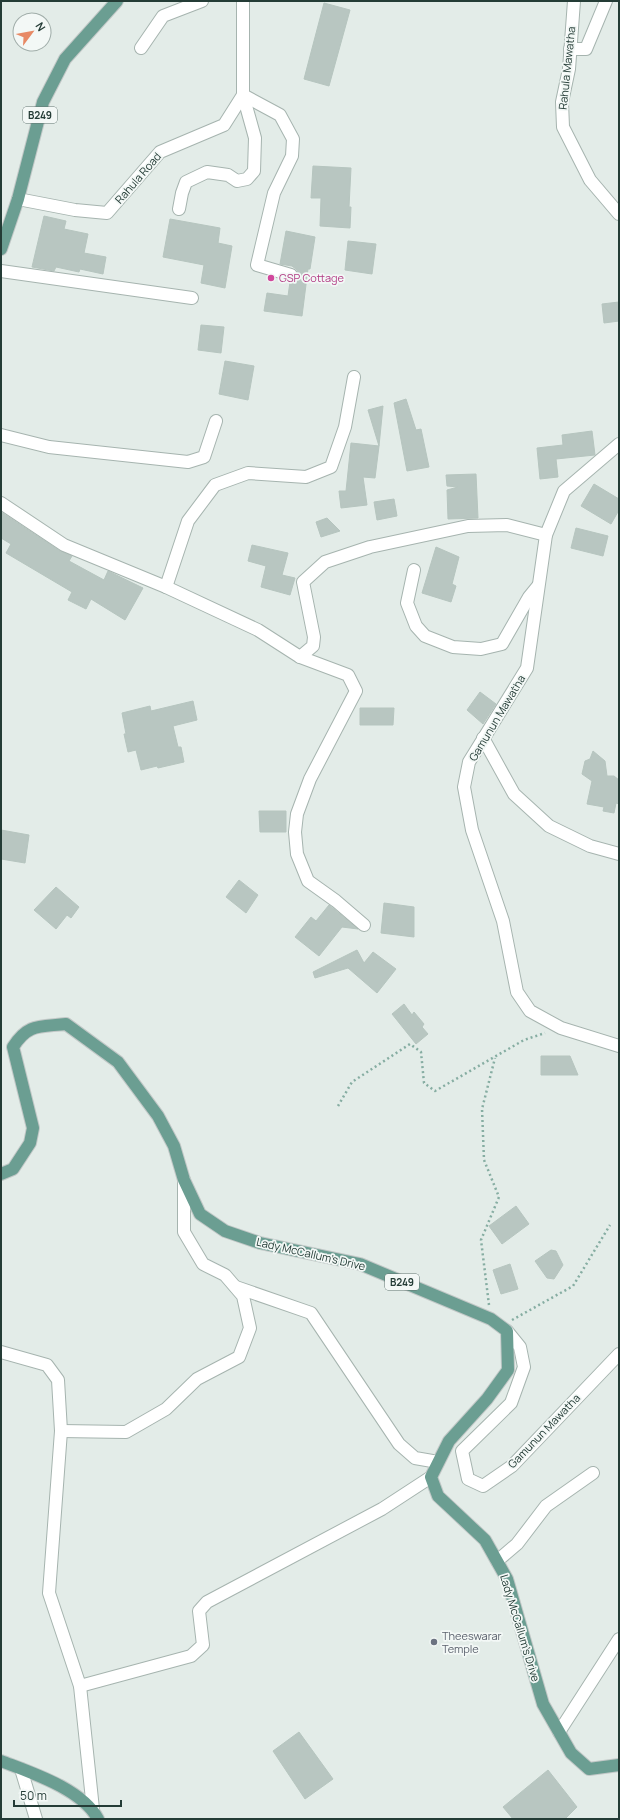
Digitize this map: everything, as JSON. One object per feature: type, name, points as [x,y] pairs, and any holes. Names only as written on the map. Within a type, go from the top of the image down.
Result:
[{"type":"main road","name":"B249","points":[[1,249],[18,199],[43,102],[65,59],[117,1]]},
{"type":"main road","name":"Lady McCallum's Drive","points":[[1,1174],[13,1169],[30,1143],[33,1128],[13,1048],[21,1035],[33,1028],[66,1024],[118,1062],[158,1116],[174,1146],[184,1180],[200,1214],[225,1231],[260,1243],[360,1264],[490,1319],[504,1329]]},
{"type":"main road","points":[[431,1477],[449,1441],[488,1399],[508,1370],[504,1329]]},
{"type":"main road","name":"Lady McCallum's Drive","points":[[431,1477],[438,1496],[485,1540],[507,1578],[543,1704],[571,1753],[588,1769],[619,1765]]},
{"type":"main road","points":[[1,1761],[70,1791],[95,1814]]},
{"type":"street","points":[[141,48],[163,16],[202,1]]},
{"type":"street","points":[[179,209],[186,182],[207,172],[228,175],[237,181],[247,179],[254,171],[255,138],[242,95],[243,1]]},
{"type":"street","name":"Rahula Mawatha","points":[[574,1],[569,69],[562,102],[563,127],[590,180],[619,214]]},
{"type":"street","points":[[570,50],[586,49],[606,1]]},
{"type":"street","name":"Rahula Road","points":[[18,199],[75,210],[107,213],[160,152],[224,125],[242,95]]},
{"type":"street","points":[[242,95],[280,115],[293,139],[292,156],[274,193],[257,265],[291,275]]},
{"type":"street","points":[[1,271],[192,298]]},
{"type":"street","points":[[166,587],[188,521],[215,485],[248,473],[306,477],[331,467],[346,427],[354,377]]},
{"type":"street","points":[[1,435],[49,447],[188,462],[204,457],[216,422]]},
{"type":"street","name":"Gamunun Mawatha","points":[[619,444],[564,491],[546,535],[527,668],[469,762],[464,787],[472,830],[503,920],[517,992],[530,1011],[561,1028],[619,1046]]},
{"type":"street","points":[[1,503],[64,545],[166,587],[258,630],[300,656],[348,675],[356,690],[310,779],[297,814],[295,832],[297,854],[308,881],[364,925]]},
{"type":"street","points":[[300,656],[313,646],[314,637],[303,582],[324,562],[370,547],[468,526],[507,525],[546,535]]},
{"type":"street","points":[[414,570],[407,603],[416,626],[424,636],[453,647],[481,650],[502,644],[528,597],[538,586]]},
{"type":"street","points":[[483,738],[514,794],[549,826],[590,846],[619,854]]},
{"type":"street","points":[[61,1431],[126,1432],[166,1409],[197,1379],[239,1356],[250,1328],[243,1296],[225,1275],[203,1264],[184,1232],[184,1180]]},
{"type":"street","points":[[236,1287],[311,1313],[399,1444],[415,1458],[438,1462]]},
{"type":"street","name":"Gamunun Mawatha","points":[[504,1329],[520,1347],[524,1366],[512,1403],[462,1451],[468,1479],[483,1486],[512,1466],[619,1354]]},
{"type":"street","points":[[1,1352],[47,1365],[58,1380],[61,1431],[49,1593],[80,1686],[95,1814]]},
{"type":"street","points":[[497,1561],[517,1544],[546,1506],[593,1473]]},
{"type":"street","points":[[80,1686],[191,1656],[203,1645],[199,1611],[207,1602],[382,1509],[431,1477]]},
{"type":"street","points":[[559,1732],[619,1639]]},
{"type":"street","points":[[21,1769],[36,1819]]},
{"type":"path","points":[[338,1106],[352,1082],[410,1044],[421,1052],[424,1083],[435,1091],[524,1040],[561,1028]]},
{"type":"path","points":[[490,1319],[482,1240],[499,1197],[484,1160],[482,1109],[495,1058]]},
{"type":"path","points":[[504,1329],[573,1286],[610,1225]]},
{"type":"building","points":[[324,3],[350,10],[329,86],[304,79]]},
{"type":"building","points":[[313,166],[351,168],[349,207],[351,207],[350,228],[320,226],[321,198],[311,198]]},
{"type":"building","points":[[44,216],[66,221],[64,229],[88,234],[84,253],[106,257],[103,274],[80,269],[79,272],[56,267],[54,271],[32,267]]},
{"type":"building","points":[[170,219],[220,228],[218,243],[232,246],[225,288],[201,283],[204,265],[163,257]]},
{"type":"building","points":[[286,231],[315,237],[310,269],[308,269],[302,316],[264,311],[267,293],[288,296],[290,282],[296,281],[298,277],[297,270],[292,266],[280,264]]},
{"type":"building","points":[[348,241],[376,244],[372,274],[345,270]]},
{"type":"building","points":[[619,302],[619,321],[604,323],[602,304]]},
{"type":"building","points":[[201,325],[224,327],[221,353],[198,350]]},
{"type":"building","points":[[225,361],[254,366],[248,400],[219,394]]},
{"type":"building","points":[[406,399],[416,430],[421,429],[429,467],[407,471],[394,403]]},
{"type":"building","points":[[383,406],[379,446],[368,410]]},
{"type":"building","points":[[592,431],[595,455],[556,459],[558,477],[540,479],[537,448],[563,445],[562,435]]},
{"type":"building","points":[[351,443],[379,446],[375,478],[363,477],[367,505],[341,508],[339,491],[346,491]]},
{"type":"building","points":[[476,474],[478,518],[448,519],[447,490],[458,487],[447,486],[446,475]]},
{"type":"building","points":[[594,484],[619,499],[619,510],[611,524],[581,506]]},
{"type":"building","points":[[394,499],[397,516],[377,520],[374,502]]},
{"type":"building","points":[[1,512],[60,551],[72,556],[69,561],[104,580],[108,571],[143,588],[125,620],[91,599],[86,609],[68,600],[72,592],[6,553],[11,544],[1,538]]},
{"type":"building","points":[[327,518],[340,531],[321,537],[316,522]]},
{"type":"building","points":[[576,528],[608,536],[603,556],[571,548]]},
{"type":"building","points":[[252,545],[288,553],[282,575],[295,578],[290,595],[261,587],[266,566],[248,561]]},
{"type":"building","points":[[436,547],[459,557],[452,584],[456,586],[451,602],[422,593]]},
{"type":"building","points":[[480,692],[496,704],[483,724],[467,710]]},
{"type":"building","points":[[193,701],[197,720],[173,726],[178,747],[181,747],[184,762],[141,770],[136,750],[128,752],[124,734],[126,734],[122,713],[150,706],[151,711]]},
{"type":"building","points":[[360,708],[394,708],[393,725],[360,725]]},
{"type":"building","points":[[593,751],[605,761],[607,776],[614,776],[619,780],[619,804],[616,803],[614,813],[603,811],[604,807],[587,804],[592,781],[582,774],[585,761],[590,759]]},
{"type":"building","points":[[259,811],[286,811],[286,832],[260,832]]},
{"type":"building","points":[[1,830],[29,835],[25,863],[1,859]]},
{"type":"building","points":[[239,880],[258,895],[246,913],[226,897]]},
{"type":"building","points":[[56,887],[79,907],[71,918],[67,915],[56,929],[34,910]]},
{"type":"building","points":[[384,903],[414,907],[414,937],[381,933]]},
{"type":"building","points":[[329,905],[358,929],[342,927],[319,956],[295,937],[311,917],[316,921]]},
{"type":"building","points":[[357,950],[364,963],[373,952],[396,969],[377,993],[348,968],[315,978],[313,972]]},
{"type":"building","points":[[404,1004],[412,1015],[414,1012],[424,1024],[422,1027],[428,1034],[416,1044],[392,1014]]},
{"type":"building","points":[[541,1056],[570,1056],[578,1075],[541,1075]]},
{"type":"building","points":[[516,1206],[529,1224],[502,1244],[489,1226]]},
{"type":"building","points":[[551,1250],[556,1251],[563,1265],[554,1279],[547,1278],[535,1261]]},
{"type":"building","points":[[510,1264],[518,1289],[501,1294],[493,1270]]},
{"type":"building","points":[[299,1732],[333,1779],[305,1799],[273,1751]]},
{"type":"building","points":[[548,1770],[577,1807],[565,1819],[513,1819],[503,1807]]},
{"type":"place","name":"GSP Cottage","points":[[271,278]]},
{"type":"place","name":"Theeswarar Temple","points":[[434,1642]]}]
